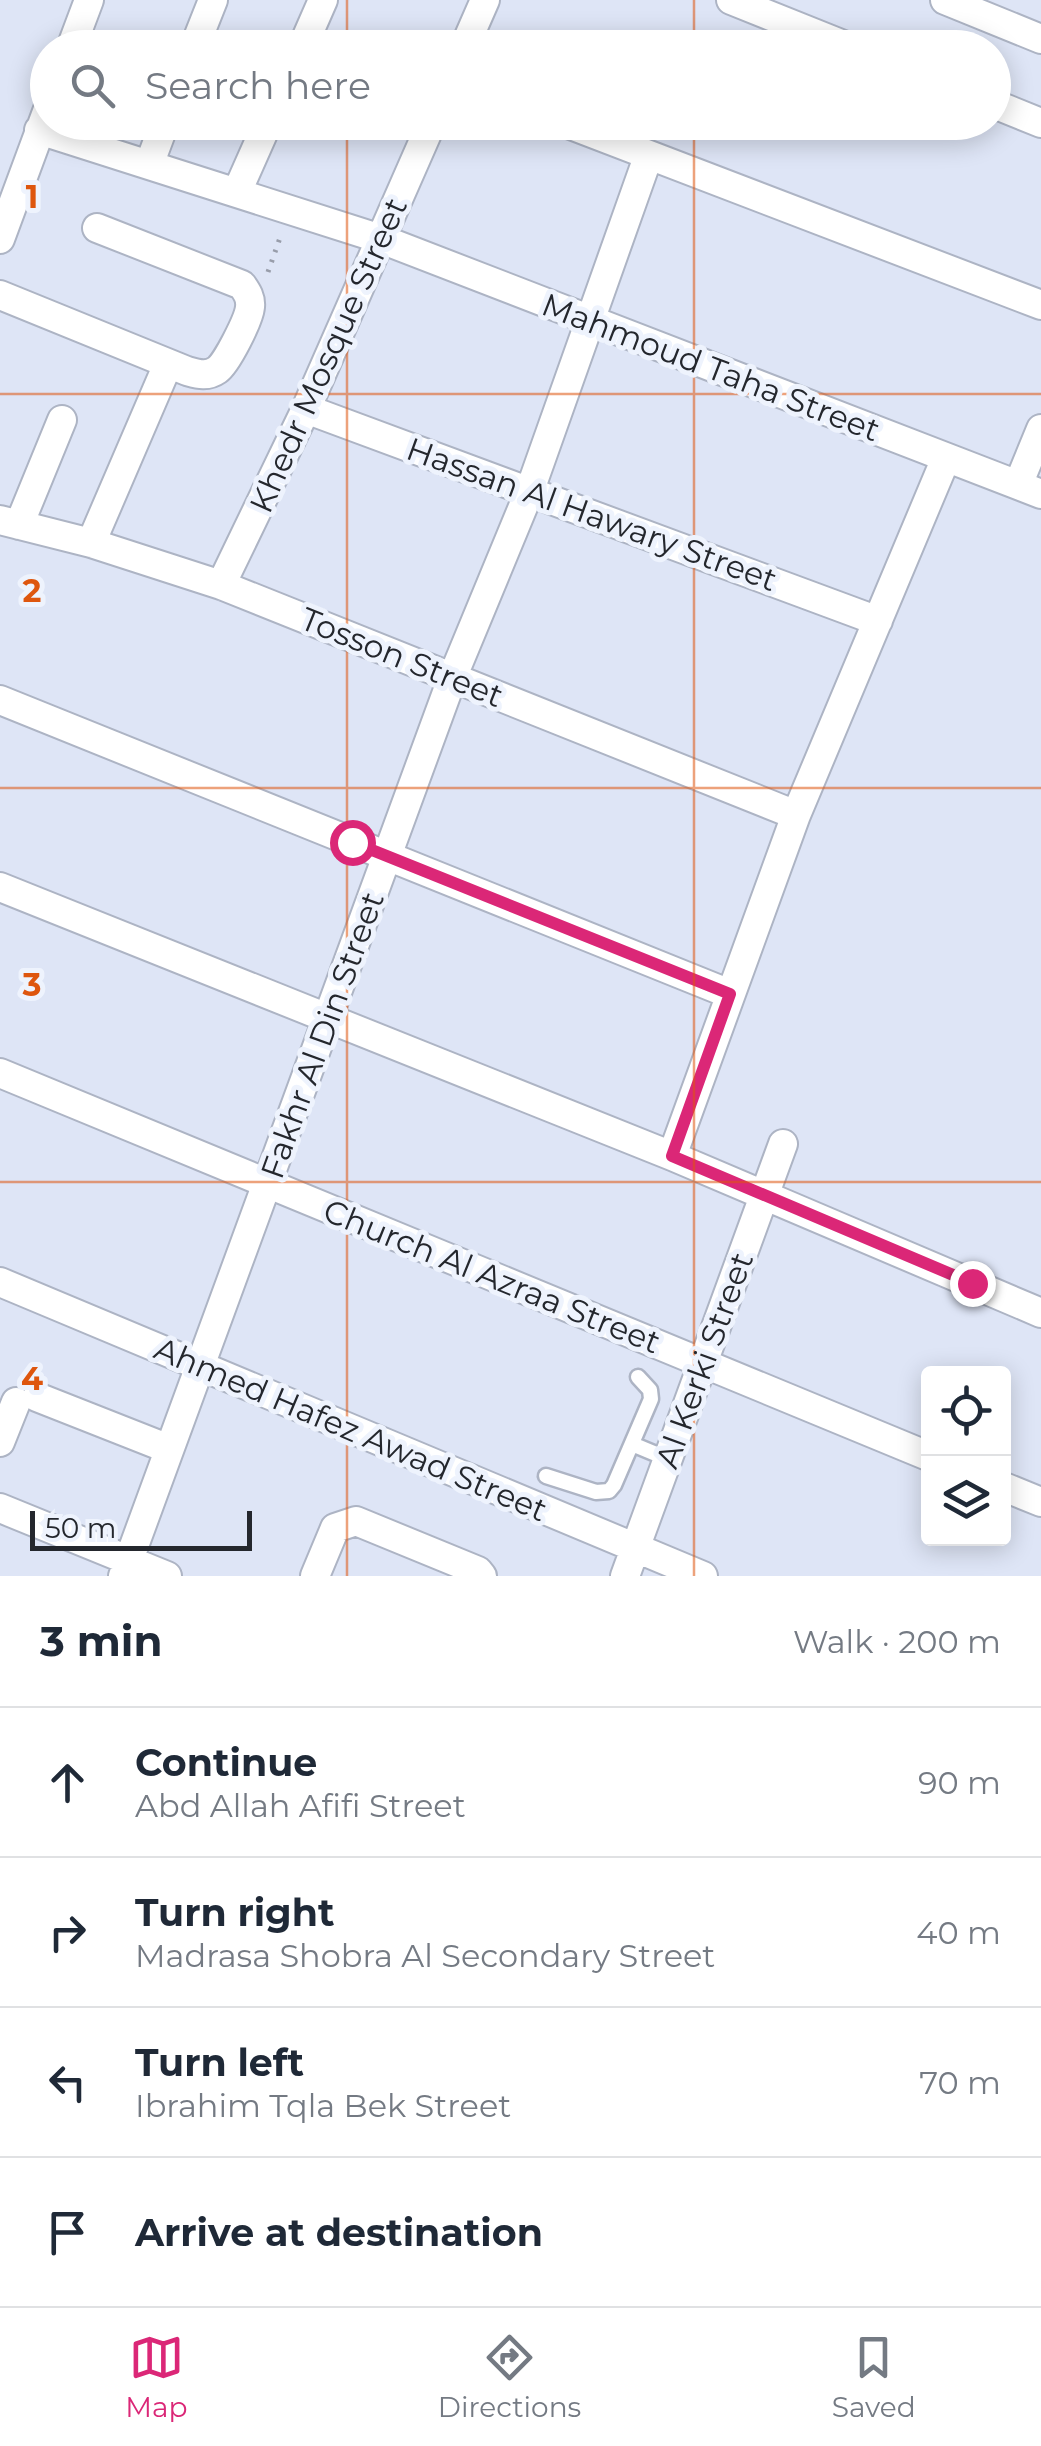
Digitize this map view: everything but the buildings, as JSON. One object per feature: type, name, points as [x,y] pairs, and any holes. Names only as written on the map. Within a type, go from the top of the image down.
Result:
[{"type":"street","points":[[78,30],[89,0]]},
{"type":"street","points":[[201,30],[213,0]]},
{"type":"street","points":[[310,30],[323,0]]},
{"type":"street","points":[[472,30],[485,0]]},
{"type":"street","points":[[730,0],[806,30]]},
{"type":"street","points":[[945,0],[1041,39]]},
{"type":"street","points":[[1011,111],[1041,123]]},
{"type":"street","points":[[0,239],[37,140]]},
{"type":"street","name":"Mahmoud Taha Street","points":[[91,140],[149,165],[381,239],[1030,490]]},
{"type":"street","points":[[149,165],[158,140]]},
{"type":"street","points":[[237,192],[260,140]]},
{"type":"street","name":"Khedr Mosque Street","points":[[221,586],[306,408],[424,140]]},
{"type":"street","points":[[607,140],[1041,305]]},
{"type":"street","name":"Fakhr Al Din Street","points":[[126,1568],[453,676],[530,490],[648,157]]},
{"type":"street","points":[[0,295],[168,364],[202,375],[218,370],[250,309],[249,296],[242,285],[97,228]]},
{"type":"street","points":[[91,543],[168,364]]},
{"type":"street","name":"Hassan Al Hawary Street","points":[[306,408],[878,621]]},
{"type":"street","points":[[5,524],[62,420]]},
{"type":"street","points":[[1030,490],[1041,429]]},
{"type":"street","points":[[672,1156],[796,815],[946,458]]},
{"type":"street","name":"Tosson Street","points":[[5,524],[91,543],[221,586],[796,815]]},
{"type":"street","points":[[0,700],[730,994]]},
{"type":"street","points":[[0,888],[672,1156],[1041,1312]]},
{"type":"street","name":"Church Al Azraa Street","points":[[0,1073],[921,1453]]},
{"type":"street","name":"Al Kerki Street","points":[[625,1576],[783,1144]]},
{"type":"street","name":"Ahmed Hafez Awad Street","points":[[0,1282],[702,1576]]},
{"type":"street","points":[[0,1442],[26,1400],[170,1449]]},
{"type":"street","points":[[1011,1490],[1041,1502]]},
{"type":"street","points":[[0,1508],[126,1568],[167,1576]]},
{"type":"street","points":[[315,1576],[335,1528],[356,1521],[482,1576]]},
{"type":"lane","points":[[546,1476],[596,1492],[609,1491],[651,1399],[650,1390],[638,1376]]},
{"type":"lane","points":[[632,1444],[668,1458]]},
{"type":"path","points":[[249,296],[265,278],[290,209]]},
{"type":"route","points":[[352,842],[730,994],[672,1156],[972,1283]]}]
